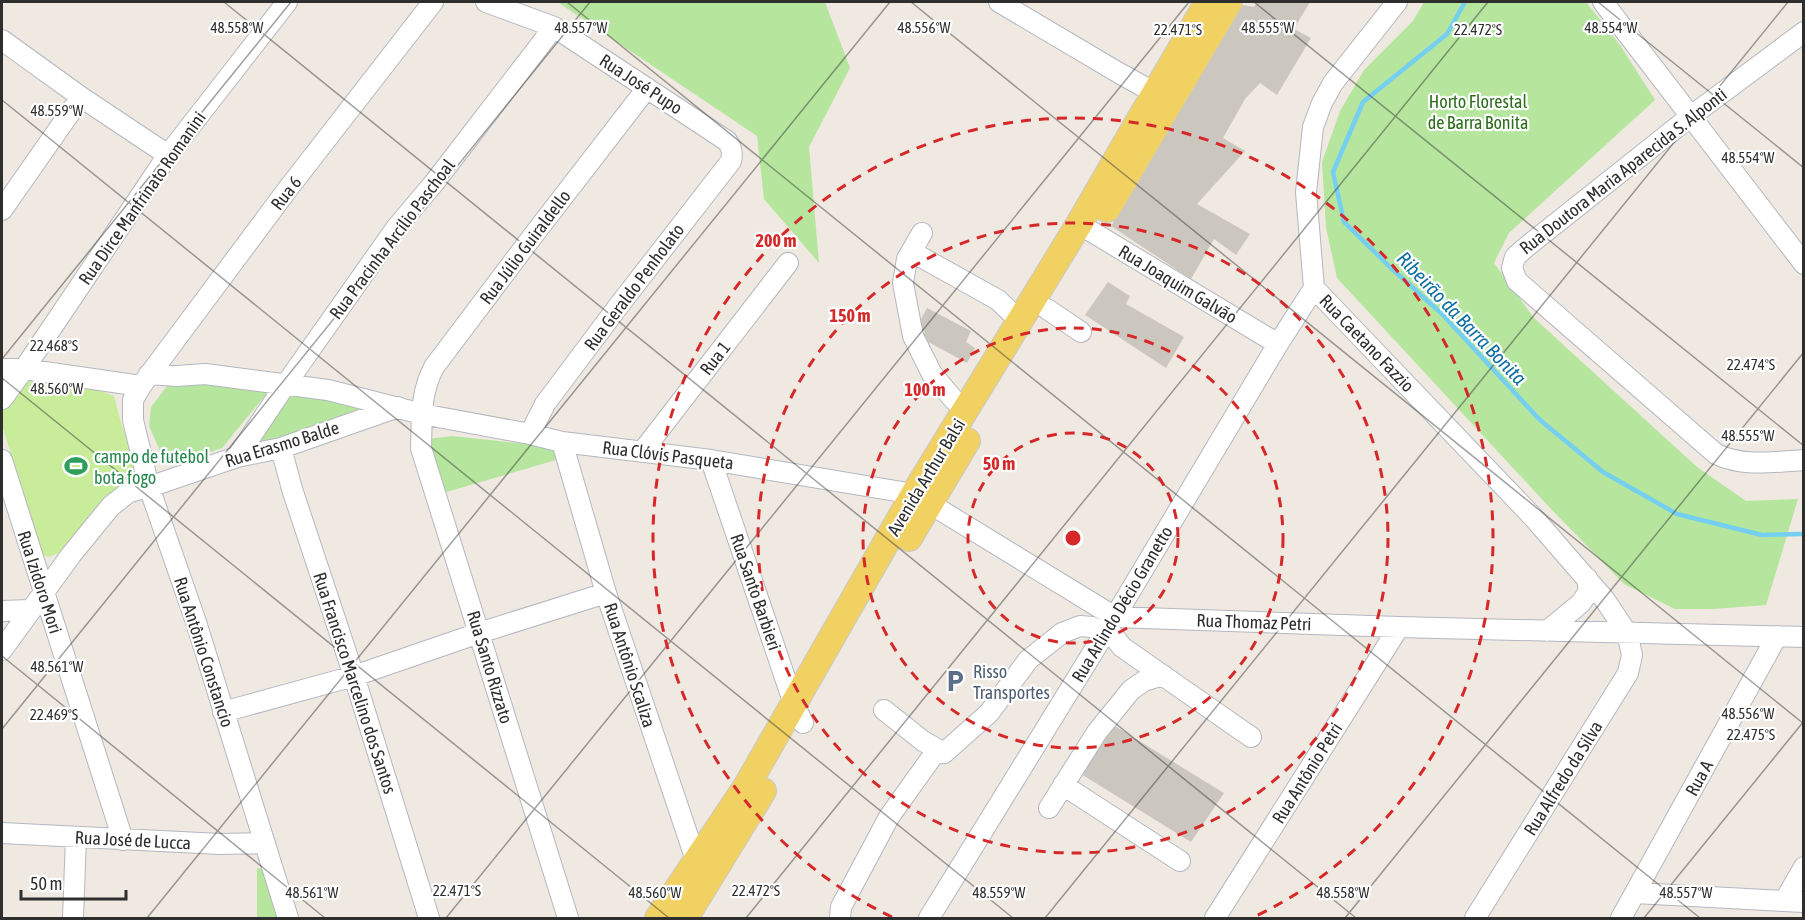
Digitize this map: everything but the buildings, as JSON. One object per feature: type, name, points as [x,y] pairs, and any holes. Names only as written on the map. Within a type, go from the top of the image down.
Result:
[{"type":"main road","name":"Avenida Arthur Balsi","points":[[1163,97],[1208,2]]},
{"type":"main road","name":"Avenida Arthur Balsi","points":[[973,413],[1047,309],[1086,228],[1163,97],[1229,2]]},
{"type":"main road","name":"Avenida Arthur Balsi","points":[[686,918],[701,874],[746,787],[798,714],[973,413],[1020,321],[1086,228]]},
{"type":"main road","name":"Avenida Arthur Balsi","points":[[658,918],[701,874]]},
{"type":"street","name":"Rua Dirce Manfrinato Romanini","points":[[2,399],[168,155],[287,2]]},
{"type":"street","name":"Rua 6","points":[[145,380],[287,190],[433,2]]},
{"type":"street","name":"Rua José Pupo","points":[[486,2],[554,27],[727,141]]},
{"type":"street","points":[[999,2],[1163,97]]},
{"type":"street","name":"Rua Caetano Fazzio","points":[[1397,2],[1333,83],[1322,103],[1313,128],[1306,192],[1314,288],[1533,517],[1587,578],[1628,633]]},
{"type":"street","points":[[1603,2],[1803,264]]},
{"type":"street","name":"Rua Pracinha Arcílio Paschoal","points":[[237,457],[396,228],[441,174],[554,27]]},
{"type":"street","name":"Rua Doutora Maria Aparecida S. Alponti","points":[[1803,32],[1691,116],[1525,248],[1515,257],[1512,268],[1517,281],[1716,454],[1727,460],[1745,463],[1803,460]]},
{"type":"street","points":[[2,40],[81,97],[168,155]]},
{"type":"street","name":"Rua Júlio Guiraldello","points":[[422,414],[426,383],[434,367],[647,88]]},
{"type":"street","points":[[2,210],[81,97]]},
{"type":"street","name":"Rua Geraldo Penholato","points":[[530,434],[545,404],[731,160],[732,150],[727,141]]},
{"type":"street","name":"Rua Joaquim Galvão","points":[[1086,228],[1278,344]]},
{"type":"street","points":[[922,233],[907,259],[903,283],[913,336],[932,374],[954,400],[973,413]]},
{"type":"street","points":[[912,252],[998,300],[1020,321]]},
{"type":"street","name":"Rua 1","points":[[642,452],[788,263]]},
{"type":"street","name":"Rua Arlindo Décio Granetto","points":[[929,918],[1314,288]]},
{"type":"street","points":[[1047,309],[1081,332]]},
{"type":"street","points":[[2,369],[145,380],[205,374],[328,390],[422,414]]},
{"type":"street","name":"Rua Antônio Constancio","points":[[145,380],[133,400],[133,420],[149,487],[196,622],[288,918]]},
{"type":"street","name":"Rua Erasmo Balde","points":[[2,650],[70,555],[111,506],[129,492],[237,457],[280,448],[398,407]]},
{"type":"street","name":"Rua Clóvis Pasqueta","points":[[422,414],[562,442],[711,460],[922,499]]},
{"type":"street","name":"Rua Santo Rizzato","points":[[422,414],[421,448],[568,918]]},
{"type":"street","name":"Rua Antônio Scaliza","points":[[562,442],[606,593],[701,874]]},
{"type":"street","name":"Rua Francisco Marcelino dos Santos","points":[[280,448],[429,918]]},
{"type":"street","name":"Rua Izidoro Mori","points":[[2,460],[123,840]]},
{"type":"street","name":"Rua Santo Barbieri","points":[[711,460],[798,714]]},
{"type":"street","name":"Rua Thomaz Petri","points":[[922,499],[1107,630],[1399,627],[1803,637]]},
{"type":"street","points":[[1547,631],[1581,603],[1589,591],[1587,578]]},
{"type":"street","points":[[223,712],[354,676],[606,593]]},
{"type":"street","points":[[2,611],[30,610]]},
{"type":"street","points":[[884,710],[944,753],[989,713],[1028,660],[1062,633],[1080,626],[1107,630],[1122,647],[1251,737]]},
{"type":"street","name":"Rua Antônio Petri","points":[[1215,918],[1399,627]]},
{"type":"street","name":"Rua Alfredo da Silva","points":[[1476,918],[1628,673],[1632,655],[1628,633]]},
{"type":"street","name":"Rua A","points":[[1621,918],[1777,636]]},
{"type":"street","points":[[1049,808],[1097,732],[1131,690],[1144,681],[1163,675]]},
{"type":"street","points":[[840,918],[841,907],[889,817],[937,750]]},
{"type":"street","points":[[1063,785],[1180,861]]},
{"type":"street","name":"Rua José de Lucca","points":[[2,833],[220,844],[266,843]]},
{"type":"street","points":[[74,918],[76,837]]},
{"type":"street","points":[[1635,893],[1794,901],[1803,867]]},
{"type":"green space","points":[[552,2],[825,2],[850,68],[809,147],[819,263],[764,199],[757,136],[559,3]]},
{"type":"green space","name":"Horto Florestal de Barra Bonita","points":[[1424,2],[1586,2],[1620,45],[1655,100],[1509,233],[1494,263],[1534,318],[1697,467],[1746,501],[1798,499],[1766,605],[1675,609],[1624,584],[1552,510],[1337,278],[1326,228],[1322,162],[1340,111],[1364,70],[1413,21]]},
{"type":"green space","name":"campo de futebol bota fogo","points":[[28,378],[83,386],[114,396],[122,426],[140,472],[134,480],[102,507],[61,552],[49,557],[42,555],[2,425],[2,407]]},
{"type":"green space","points":[[171,381],[251,385],[267,393],[222,448],[180,462],[164,460],[149,426],[151,407]]},
{"type":"green space","points":[[289,391],[386,408],[255,444]]},
{"type":"green space","points":[[452,436],[553,447],[556,460],[443,493],[428,439]]},
{"type":"green space","points":[[257,868],[264,869],[281,918],[257,918]]},
{"type":"waterway","name":"Ribeirão da Barra Bonita","points":[[1465,2],[1447,34],[1363,102],[1333,172],[1344,222],[1442,314],[1540,420],[1603,472],[1677,514],[1762,535],[1804,534]]},
{"type":"place","name":"campo de futebol bota fogo","points":[[76,466]]},
{"type":"place","name":"Risso Transportes","points":[[955,681]]}]
